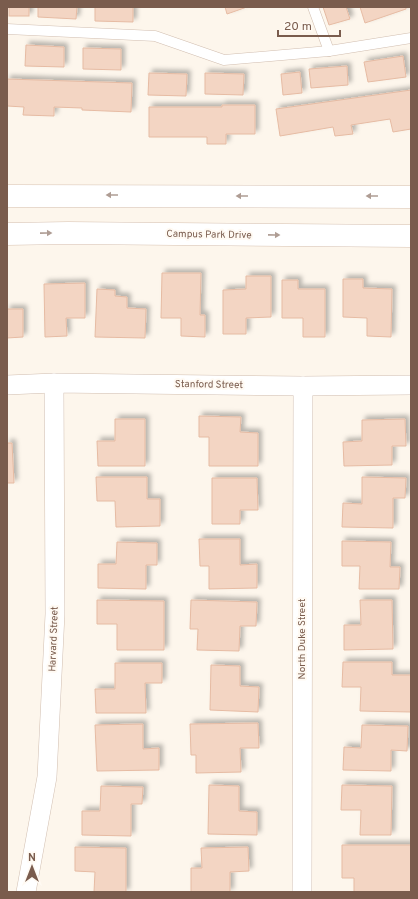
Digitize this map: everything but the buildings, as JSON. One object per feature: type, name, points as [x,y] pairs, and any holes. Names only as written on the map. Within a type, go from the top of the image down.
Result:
[{"type":"street","points":[[7,196],[411,197]]},
{"type":"street","name":"Campus Park Drive","points":[[7,234],[68,233],[411,236]]},
{"type":"street","name":"Harvard Street","points":[[26,892],[47,777],[55,614],[54,384]]},
{"type":"street","name":"Stanford Street","points":[[7,385],[411,385]]},
{"type":"street","name":"North Duke Street","points":[[302,892],[303,386]]},
{"type":"lane","points":[[313,7],[330,51]]},
{"type":"lane","points":[[7,29],[155,36],[224,60],[330,51],[411,38]]}]
